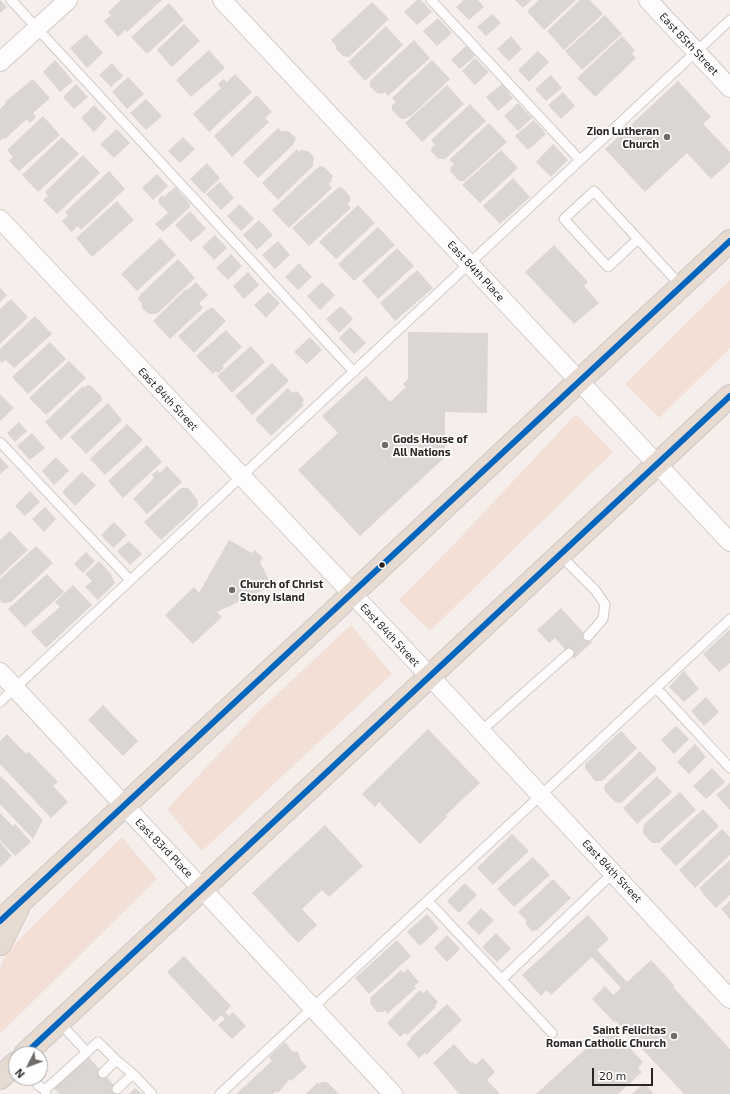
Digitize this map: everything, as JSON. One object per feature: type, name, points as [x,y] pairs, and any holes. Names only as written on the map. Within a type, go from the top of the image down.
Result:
[{"type":"highway","points":[[0,921],[730,241]]},
{"type":"highway","points":[[34,1046],[730,396]]},
{"type":"highway","points":[[0,944],[21,902]]},
{"type":"highway","points":[[0,1078],[8,1070]]},
{"type":"street","points":[[0,62],[68,0]]},
{"type":"street","name":"East 84th Place","points":[[222,0],[730,542]]},
{"type":"street","name":"East 85th Street","points":[[648,0],[730,88]]},
{"type":"street","name":"East 84th Street","points":[[0,220],[430,676],[730,999]]},
{"type":"street","name":"East 83rd Place","points":[[0,672],[203,888],[393,1094]]},
{"type":"lane","points":[[11,0],[354,372]]},
{"type":"lane","points":[[432,0],[580,160]]},
{"type":"lane","points":[[0,702],[730,20]]},
{"type":"lane","points":[[638,239],[608,267],[564,219],[594,191],[638,239],[681,286]]},
{"type":"lane","points":[[0,442],[130,580]]},
{"type":"lane","points":[[560,555],[595,590],[605,604],[603,618],[588,636]]},
{"type":"lane","points":[[220,1094],[730,619]]},
{"type":"lane","points":[[481,731],[569,653]]},
{"type":"lane","points":[[656,688],[730,768]]},
{"type":"lane","points":[[502,979],[613,873]]},
{"type":"lane","points":[[428,901],[552,1033]]},
{"type":"lane","points":[[59,1022],[87,1052]]},
{"type":"lane","points":[[45,1092],[98,1042],[133,1074],[152,1094]]},
{"type":"lane","points":[[102,1072],[116,1060]]},
{"type":"lane","points":[[117,1089],[133,1074]]},
{"type":"shaded area","points":[[730,280],[730,348],[659,418],[625,384]]},
{"type":"shaded area","points":[[576,414],[613,452],[430,631],[399,600],[456,542]]},
{"type":"shaded area","points":[[351,625],[392,674],[202,851],[167,809],[259,711]]},
{"type":"shaded area","points":[[122,837],[157,879],[0,1034],[0,969],[6,953]]},
{"type":"building","points":[[0,0],[7,7],[0,13]]},
{"type":"building","points":[[121,0],[162,0],[127,32],[125,30],[118,37],[104,21],[111,15],[108,12]]},
{"type":"building","points":[[417,0],[421,0],[432,12],[417,25],[404,12]]},
{"type":"building","points":[[464,0],[478,0],[484,7],[469,20],[456,7]]},
{"type":"building","points":[[515,0],[532,0],[523,8]]},
{"type":"building","points":[[539,0],[576,0],[544,30],[527,11]]},
{"type":"building","points":[[580,0],[590,0],[603,14],[564,50],[547,31]]},
{"type":"building","points":[[372,2],[389,19],[349,57],[343,56],[336,49],[336,46],[331,40]]},
{"type":"building","points":[[169,3],[184,20],[147,54],[131,37]]},
{"type":"building","points":[[492,14],[501,23],[486,36],[477,27]]},
{"type":"building","points":[[605,15],[622,34],[582,70],[565,51]]},
{"type":"building","points":[[438,18],[452,33],[437,46],[423,31]]},
{"type":"building","points":[[184,24],[200,41],[172,67],[157,50]]},
{"type":"building","points":[[386,26],[403,45],[365,81],[348,62]]},
{"type":"building","points":[[86,34],[103,53],[87,68],[70,48]]},
{"type":"building","points":[[511,36],[522,49],[509,61],[497,49]]},
{"type":"building","points":[[622,36],[635,50],[632,54],[636,58],[595,97],[577,78]]},
{"type":"building","points":[[414,40],[430,58],[388,96],[385,92],[382,94],[377,93],[370,86],[370,81]]},
{"type":"building","points":[[466,46],[475,56],[460,69],[451,60]]},
{"type":"building","points":[[209,50],[225,68],[191,97],[176,80]]},
{"type":"building","points":[[538,51],[549,62],[529,82],[518,70]]},
{"type":"building","points":[[475,58],[489,72],[475,85],[462,71]]},
{"type":"building","points":[[55,60],[73,81],[60,92],[43,72]]},
{"type":"building","points":[[432,60],[450,79],[410,117],[401,119],[392,110],[392,105],[396,102],[392,98]]},
{"type":"building","points":[[112,63],[123,76],[111,87],[99,75]]},
{"type":"building","points":[[235,74],[252,92],[209,132],[193,114],[221,88],[218,84],[223,79],[227,82]]},
{"type":"building","points":[[551,75],[562,88],[546,101],[535,89]]},
{"type":"building","points":[[128,77],[144,94],[127,109],[112,92]]},
{"type":"building","points":[[33,79],[50,98],[33,113],[36,117],[30,123],[27,119],[5,139],[4,138],[0,141],[0,109],[6,103],[5,102]]},
{"type":"building","name":"Zion Lutheran Church","points":[[678,81],[711,117],[703,124],[730,152],[730,162],[711,179],[687,153],[645,192],[605,149]]},
{"type":"building","points":[[76,84],[88,97],[74,109],[63,97]]},
{"type":"building","points":[[502,84],[513,98],[498,111],[486,97]]},
{"type":"building","points":[[447,85],[464,104],[422,142],[405,123]]},
{"type":"building","points":[[563,92],[575,106],[561,119],[548,105]]},
{"type":"building","points":[[257,95],[272,112],[265,118],[269,122],[232,157],[214,136]]},
{"type":"building","points":[[146,99],[162,116],[146,130],[130,113]]},
{"type":"building","points":[[518,103],[532,118],[518,131],[504,116]]},
{"type":"building","points":[[470,104],[486,121],[445,159],[438,159],[431,151],[432,147],[435,145],[431,140]]},
{"type":"building","points":[[94,105],[107,118],[94,132],[81,118]]},
{"type":"building","points":[[43,116],[60,135],[19,171],[9,161],[13,157],[7,150]]},
{"type":"building","points":[[534,120],[546,134],[528,150],[515,136]]},
{"type":"building","points":[[489,123],[507,142],[464,181],[459,181],[450,171],[454,164],[449,160]]},
{"type":"building","points":[[278,128],[281,131],[288,131],[296,138],[293,145],[258,178],[243,162]]},
{"type":"building","points":[[117,129],[130,143],[114,158],[100,144]]},
{"type":"building","points":[[62,137],[79,154],[38,192],[22,175]]},
{"type":"building","points":[[183,137],[195,149],[180,163],[168,151]]},
{"type":"building","points":[[553,144],[568,160],[551,177],[536,162]]},
{"type":"building","points":[[297,149],[299,152],[301,150],[308,151],[314,157],[313,166],[278,200],[262,183]]},
{"type":"building","points":[[501,150],[518,168],[480,203],[462,185]]},
{"type":"building","points":[[83,155],[100,173],[57,214],[43,200],[48,196],[45,192]]},
{"type":"building","points":[[207,163],[220,178],[204,194],[190,179]]},
{"type":"building","points":[[320,166],[324,167],[333,176],[332,181],[329,184],[332,188],[289,228],[272,210]]},
{"type":"building","points":[[109,171],[125,189],[81,230],[78,226],[71,232],[62,221],[68,216],[65,212]]},
{"type":"building","points":[[157,174],[168,186],[153,200],[142,188]]},
{"type":"building","points":[[513,178],[530,197],[500,224],[483,206]]},
{"type":"building","points":[[220,182],[234,198],[221,210],[206,194]]},
{"type":"building","points":[[175,187],[191,205],[163,232],[155,224],[168,213],[158,202],[158,200],[162,195],[164,197]]},
{"type":"building","points":[[339,187],[343,188],[350,197],[350,202],[347,204],[351,208],[309,246],[292,228]]},
{"type":"building","points":[[117,201],[134,220],[92,257],[76,238]]},
{"type":"building","points":[[240,204],[254,219],[241,231],[227,216]]},
{"type":"building","points":[[358,205],[375,223],[336,259],[319,242]]},
{"type":"building","points":[[190,211],[206,229],[191,242],[175,225]]},
{"type":"building","points":[[259,220],[273,235],[257,250],[243,235]]},
{"type":"building","points":[[378,227],[395,245],[354,281],[338,264]]},
{"type":"building","points":[[215,235],[227,248],[214,260],[202,247]]},
{"type":"building","points":[[160,238],[176,255],[137,291],[121,274]]},
{"type":"building","points":[[278,241],[290,255],[275,269],[262,255]]},
{"type":"building","points":[[554,245],[588,282],[584,286],[599,303],[574,324],[525,272]]},
{"type":"building","points":[[397,248],[414,266],[378,299],[362,281]]},
{"type":"building","points":[[231,254],[242,266],[228,280],[216,268]]},
{"type":"building","points":[[178,259],[195,278],[158,313],[149,314],[142,308],[142,304],[138,299],[141,294]]},
{"type":"building","points":[[299,263],[312,277],[298,290],[285,277]]},
{"type":"building","points":[[417,270],[433,288],[395,321],[380,303]]},
{"type":"building","points":[[248,272],[259,285],[244,299],[233,286]]},
{"type":"building","points":[[196,282],[208,295],[199,303],[203,308],[170,339],[153,321],[186,289],[187,290]]},
{"type":"building","points":[[322,282],[335,295],[320,310],[307,296]]},
{"type":"building","points":[[0,288],[7,295],[0,302]]},
{"type":"building","points":[[268,292],[280,303],[266,318],[254,305]]},
{"type":"building","points":[[11,299],[28,317],[0,344],[0,309]]},
{"type":"building","points":[[341,306],[353,319],[339,333],[326,319]]},
{"type":"building","points":[[212,307],[226,321],[194,353],[178,336]]},
{"type":"building","points":[[35,316],[52,334],[14,368],[6,360],[1,363],[0,349]]},
{"type":"building","points":[[350,327],[366,343],[354,354],[339,338]]},
{"type":"building","points":[[226,330],[242,347],[222,366],[224,368],[218,373],[216,371],[213,374],[196,356]]},
{"type":"building","name":"Gods House of All Nations","points":[[408,332],[488,333],[487,413],[445,412],[445,457],[360,536],[298,470],[338,433],[322,416],[366,376],[390,402],[406,387],[403,384],[408,379]]},
{"type":"building","points":[[310,337],[322,350],[307,364],[294,352]]},
{"type":"building","points":[[50,342],[66,359],[28,394],[12,377]]},
{"type":"building","points":[[251,346],[265,362],[232,393],[217,376]]},
{"type":"building","points":[[69,361],[86,378],[46,415],[29,398]]},
{"type":"building","points":[[272,363],[289,381],[252,415],[235,396]]},
{"type":"building","points":[[87,385],[90,385],[101,396],[102,400],[61,440],[45,422],[83,386],[84,388]]},
{"type":"building","points":[[288,388],[293,393],[297,391],[304,400],[302,403],[304,405],[271,436],[255,419]]},
{"type":"building","points":[[0,394],[14,408],[0,421]]},
{"type":"building","points":[[108,403],[122,420],[86,454],[70,437]]},
{"type":"building","points":[[19,422],[27,431],[15,442],[7,433]]},
{"type":"building","points":[[127,424],[143,440],[105,475],[90,459]]},
{"type":"building","points":[[32,433],[45,448],[30,460],[17,446]]},
{"type":"building","points":[[147,445],[162,462],[123,498],[108,481]]},
{"type":"building","points":[[0,457],[9,467],[0,474]]},
{"type":"building","points":[[56,457],[69,471],[54,485],[42,471]]},
{"type":"building","points":[[167,466],[182,482],[147,514],[133,499],[154,478],[152,475],[157,470],[160,473]]},
{"type":"building","points":[[82,472],[96,485],[75,506],[62,492]]},
{"type":"building","points":[[181,488],[188,488],[197,499],[198,506],[161,540],[144,522]]},
{"type":"building","points":[[30,491],[40,502],[25,516],[15,506]]},
{"type":"building","points":[[45,507],[56,519],[44,532],[32,519]]},
{"type":"building","points":[[114,522],[127,535],[113,548],[101,535]]},
{"type":"building","points":[[10,531],[28,550],[0,576],[0,540]]},
{"type":"building","name":"Church of Christ Stony Island","points":[[229,540],[252,553],[255,550],[263,558],[260,562],[272,586],[217,612],[222,617],[193,644],[165,615],[194,587],[199,593]]},
{"type":"building","points":[[129,541],[142,554],[130,565],[117,551]]},
{"type":"building","points":[[36,546],[53,563],[11,602],[3,603],[0,600],[0,579]]},
{"type":"building","points":[[86,552],[95,561],[83,573],[74,564]]},
{"type":"building","points":[[99,561],[111,574],[115,583],[98,600],[85,587],[92,581],[85,574]]},
{"type":"building","points":[[47,574],[64,592],[25,627],[8,609]]},
{"type":"building","points":[[73,585],[92,605],[46,648],[31,632],[60,607],[55,602]]},
{"type":"building","points":[[561,608],[592,642],[574,659],[555,638],[549,643],[537,630]]},
{"type":"building","points":[[730,629],[730,663],[719,672],[703,654]]},
{"type":"building","points":[[684,671],[699,689],[684,702],[669,687]]},
{"type":"building","points":[[706,697],[719,712],[704,726],[691,711]]},
{"type":"building","points":[[103,705],[138,741],[123,756],[88,720]]},
{"type":"building","points":[[676,726],[689,739],[674,754],[661,740]]},
{"type":"building","points":[[428,729],[480,783],[446,815],[447,817],[420,844],[379,802],[375,807],[362,794]]},
{"type":"building","points":[[621,731],[637,748],[602,781],[595,781],[585,768],[585,764]]},
{"type":"building","points":[[7,734],[26,754],[29,752],[58,782],[53,786],[68,802],[51,818],[0,764],[0,741]]},
{"type":"building","points":[[695,744],[706,757],[689,774],[677,762]]},
{"type":"building","points":[[640,751],[657,769],[621,803],[615,802],[604,790],[605,785]]},
{"type":"building","points":[[712,768],[725,782],[706,799],[693,786]]},
{"type":"building","points":[[1,776],[43,820],[33,839],[0,804]]},
{"type":"building","points":[[657,776],[672,792],[637,824],[623,808]]},
{"type":"building","points":[[730,783],[730,810],[716,795]]},
{"type":"building","points":[[680,792],[696,810],[659,843],[652,843],[643,833],[644,824]]},
{"type":"building","points":[[703,809],[719,826],[676,866],[660,849]]},
{"type":"building","points":[[0,813],[13,826],[15,824],[31,842],[15,856],[0,840]]},
{"type":"building","points":[[325,825],[363,866],[329,897],[322,890],[302,909],[317,925],[298,943],[252,893]]},
{"type":"building","points":[[722,829],[730,837],[730,855],[695,888],[679,870]]},
{"type":"building","points":[[512,834],[529,851],[493,885],[477,868]]},
{"type":"building","points":[[0,842],[12,856],[0,867]]},
{"type":"building","points":[[533,857],[550,875],[514,907],[497,889]]},
{"type":"building","points":[[730,860],[730,895],[716,908],[699,888]]},
{"type":"building","points":[[553,879],[571,898],[536,931],[535,930],[533,932],[525,923],[527,921],[518,912]]},
{"type":"building","points":[[465,883],[477,895],[459,913],[447,901]]},
{"type":"building","points":[[730,901],[730,919],[721,909]]},
{"type":"building","points":[[481,908],[494,920],[479,935],[467,923]]},
{"type":"building","points":[[427,914],[439,928],[420,946],[407,932]]},
{"type":"building","name":"Saint Felicitas Roman Catholic Church","points":[[588,915],[609,939],[597,950],[627,982],[651,960],[675,986],[673,987],[730,1049],[730,1094],[684,1094],[616,1021],[614,1022],[592,999],[605,986],[613,995],[621,988],[592,957],[551,995],[546,990],[541,996],[522,975]]},
{"type":"building","points":[[496,933],[511,949],[497,962],[482,947]]},
{"type":"building","points":[[447,935],[460,949],[447,962],[434,948]]},
{"type":"building","points":[[397,940],[411,956],[369,994],[355,978]]},
{"type":"building","points":[[184,956],[231,1006],[225,1012],[229,1016],[233,1012],[246,1026],[232,1039],[218,1025],[225,1019],[221,1015],[214,1022],[167,972]]},
{"type":"building","points":[[408,969],[419,982],[414,986],[416,988],[387,1014],[385,1010],[383,1012],[377,1012],[370,1003],[371,997],[401,970],[403,973]]},
{"type":"building","points":[[420,990],[423,993],[427,990],[438,1002],[435,1006],[436,1007],[407,1035],[405,1033],[400,1037],[387,1023]]},
{"type":"building","points":[[447,1004],[462,1020],[426,1055],[425,1053],[419,1058],[406,1044],[411,1039],[410,1038]]},
{"type":"building","points":[[613,1030],[643,1062],[638,1068],[642,1072],[618,1094],[536,1094],[604,1032],[607,1035]]},
{"type":"building","points":[[285,1042],[292,1051],[298,1052],[300,1059],[307,1067],[291,1081],[290,1079],[279,1092],[275,1092],[273,1094],[236,1094],[272,1061],[269,1057]]},
{"type":"building","points":[[454,1044],[471,1063],[472,1061],[475,1065],[483,1058],[495,1072],[487,1080],[500,1094],[459,1094],[433,1063]]},
{"type":"building","points":[[87,1055],[119,1091],[116,1094],[59,1094],[53,1087]]},
{"type":"building","points":[[318,1082],[319,1084],[322,1082],[327,1082],[339,1094],[306,1094]]},
{"type":"building","points":[[644,1083],[654,1094],[632,1094]]},
{"type":"building","points":[[135,1088],[142,1094],[129,1094]]},
{"type":"transit line","points":[[0,921],[730,241]]},
{"type":"transit line","points":[[34,1046],[730,396]]},
{"type":"place","name":"Zion Lutheran Church","points":[[667,137]]},
{"type":"place","name":"Gods House of All Nations","points":[[385,445]]},
{"type":"place","name":"Church of Christ Stony Island","points":[[232,590]]},
{"type":"place","name":"Saint Felicitas Roman Catholic Church","points":[[674,1036]]}]
